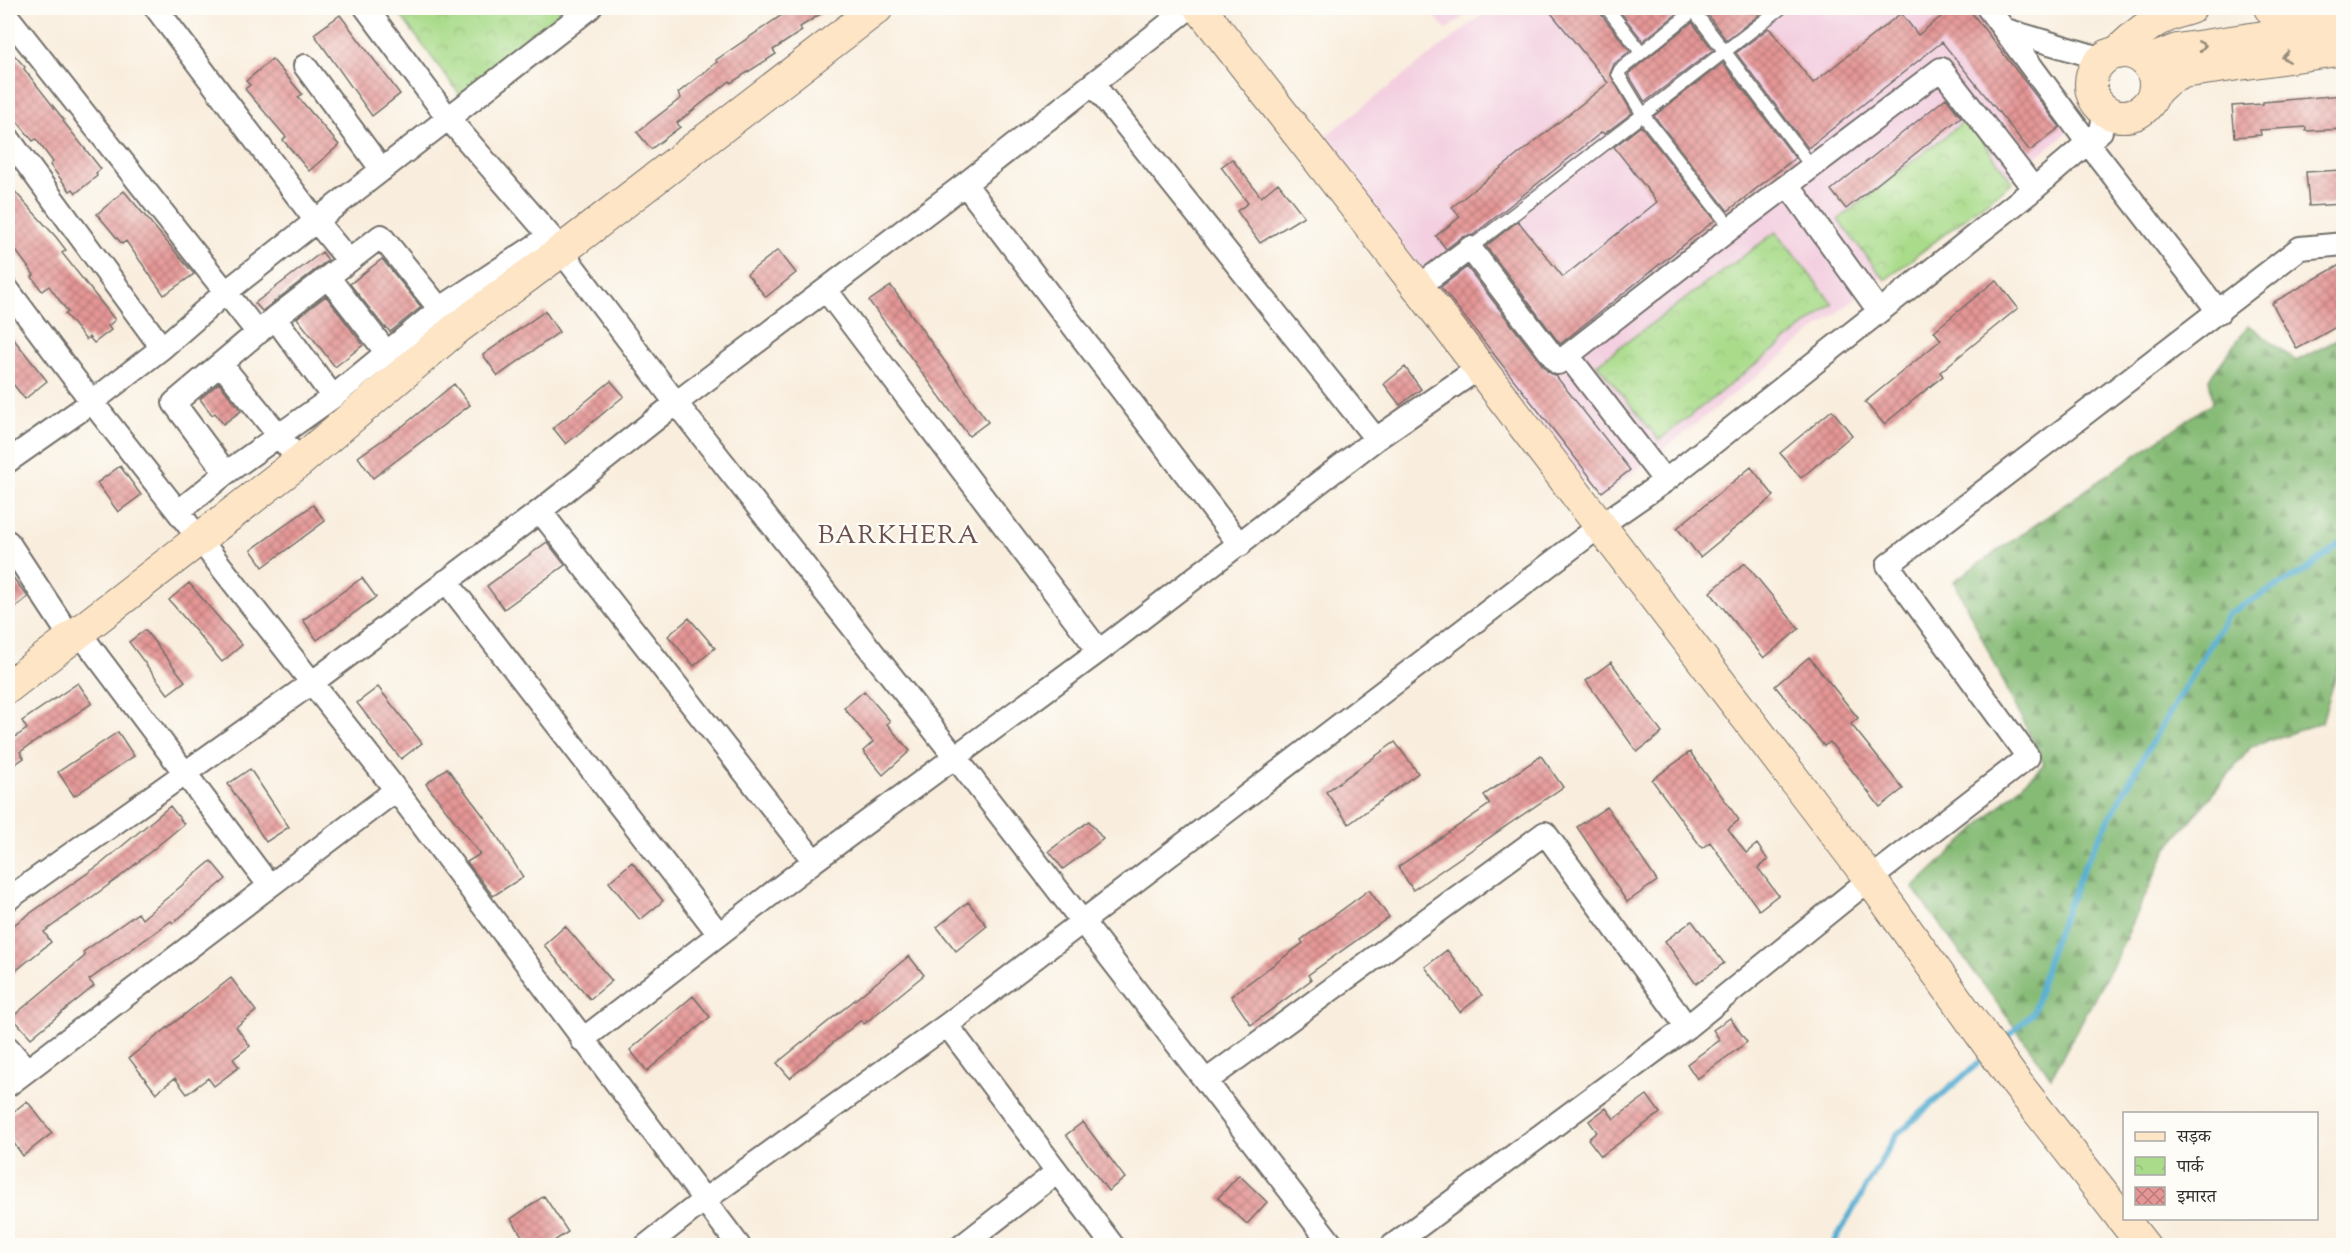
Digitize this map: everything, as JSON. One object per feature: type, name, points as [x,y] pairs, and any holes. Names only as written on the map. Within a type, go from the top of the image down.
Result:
[{"type":"main road","points":[[8,687],[300,461],[449,319],[556,244],[877,8]]},
{"type":"main road","points":[[1200,8],[1418,287],[1870,879],[1980,1035],[2123,1218]]},
{"type":"main road","points":[[2110,56],[2128,52],[2138,56],[2151,76],[2151,100],[2144,109],[2135,114],[2125,117],[2114,116],[2105,111],[2093,95],[2092,75],[2110,56],[2139,32],[2167,14],[2190,8]]},
{"type":"main road","points":[[2270,8],[2327,28]]},
{"type":"main road","points":[[2151,76],[2168,79],[2183,72],[2327,28]]},
{"type":"main road","points":[[2151,76],[2177,50],[2327,28]]},
{"type":"main road","points":[[2124,1220],[2144,1245]]},
{"type":"street","points":[[156,8],[316,221],[349,261]]},
{"type":"street","points":[[366,8],[448,118],[556,244],[676,403],[956,758],[1333,1245]]},
{"type":"street","points":[[8,461],[92,402],[162,348],[226,292],[591,8]]},
{"type":"street","points":[[8,899],[313,682],[540,511],[676,403],[965,184],[1189,8]]},
{"type":"street","points":[[1988,8],[2088,143],[2219,312]]},
{"type":"street","points":[[8,17],[226,292],[267,326],[333,397]]},
{"type":"street","points":[[2006,30],[2110,56]]},
{"type":"street","points":[[305,66],[382,170]]},
{"type":"street","points":[[1418,287],[1470,248],[1558,363],[1569,357],[1731,228],[1941,69],[2034,189]]},
{"type":"street","points":[[1093,84],[1376,439]]},
{"type":"street","points":[[646,1245],[703,1201],[947,1025],[1600,526],[1665,481],[2034,189],[2101,131],[2105,111]]},
{"type":"street","points":[[8,138],[162,348]]},
{"type":"street","points":[[965,184],[1240,545]]},
{"type":"street","points":[[1788,185],[1879,312]]},
{"type":"street","points":[[179,511],[226,473],[280,437],[333,397],[387,353],[449,319],[381,236],[174,403],[226,473]]},
{"type":"street","points":[[1392,1245],[1687,1027],[1870,879],[2028,758],[1888,566],[2300,248],[2343,244]]},
{"type":"street","points":[[328,277],[387,353]]},
{"type":"street","points":[[8,290],[92,402],[396,790],[703,1201],[739,1245]]},
{"type":"street","points":[[826,290],[1099,651]]},
{"type":"street","points":[[1569,357],[1665,481]]},
{"type":"street","points":[[221,364],[300,461]]},
{"type":"street","points":[[582,1040],[814,861],[1099,651],[1376,439],[1479,368]]},
{"type":"street","points":[[540,511],[814,861]]},
{"type":"street","points":[[8,542],[75,635],[185,773],[269,885]]},
{"type":"street","points":[[446,580],[719,934]]},
{"type":"street","points":[[8,1085],[396,790]]},
{"type":"street","points":[[1206,1081],[1545,833],[1687,1027]]},
{"type":"street","points":[[947,1025],[1113,1245]]},
{"type":"street","points":[[8,1048],[27,1070]]},
{"type":"street","points":[[962,1245],[1057,1173]]},
{"type":"lane","points":[[1607,8],[1641,52]]},
{"type":"lane","points":[[1470,248],[1781,8]]},
{"type":"lane","points":[[1731,228],[1643,115],[1618,74],[1689,10],[1725,51],[1812,167]]},
{"type":"shaded area","points":[[1428,8],[1475,8],[1446,30]]},
{"type":"shaded area","points":[[1491,8],[1973,8],[2069,131],[1599,500],[1320,140]]},
{"type":"green space","points":[[395,8],[568,8],[461,96]]},
{"type":"green space","points":[[1967,119],[2012,182],[1885,280],[1838,220]]},
{"type":"green space","points":[[1776,232],[1833,304],[1659,440],[1597,364]]},
{"type":"green space","points":[[2249,325],[2296,361],[2343,337],[2343,652],[2322,722],[2251,747],[2167,849],[2114,963],[2051,1077],[1913,888],[2044,764],[1954,581],[2213,402],[2209,379]]},
{"type":"building","points":[[792,8],[830,8],[800,27],[802,31],[773,50],[776,54],[731,83],[730,81],[677,123],[680,127],[651,149],[637,132],[681,98],[678,93],[717,62],[716,60]]},
{"type":"building","points":[[1547,8],[1599,8],[1600,13],[1630,51],[1614,64],[1610,74],[1632,113],[1604,134],[1602,132],[1473,235],[1462,237],[1446,249],[1436,236],[1460,217],[1452,207],[1608,83]]},
{"type":"building","points":[[1617,8],[1684,8],[1643,41]]},
{"type":"building","points":[[1705,8],[1753,8],[1759,15],[1726,40]]},
{"type":"building","points":[[1952,8],[1968,8],[2060,127],[2030,151],[1942,42],[1808,148],[1736,53],[1769,28],[1813,83],[1901,13],[1918,35]]},
{"type":"building","points":[[340,15],[400,94],[372,116],[314,34]]},
{"type":"building","points":[[1692,22],[1713,50],[1645,102],[1628,74]]},
{"type":"building","points":[[8,48],[25,67],[24,69],[101,169],[96,173],[97,176],[76,193],[73,189],[70,191],[50,165],[53,162],[36,139],[33,141],[8,110]]},
{"type":"building","points":[[272,59],[302,94],[298,97],[339,145],[309,171],[283,140],[286,137],[245,89],[250,85],[246,81]]},
{"type":"building","points":[[1723,63],[1795,158],[1728,211],[1654,116]]},
{"type":"building","points":[[2343,95],[2343,129],[2306,131],[2306,127],[2260,130],[2261,135],[2235,137],[2232,106]]},
{"type":"building","points":[[1946,98],[1961,117],[1846,209],[1831,190]]},
{"type":"building","points":[[1641,126],[1715,220],[1560,344],[1486,246],[1518,221],[1563,277],[1657,202],[1614,147]]},
{"type":"building","points":[[1232,159],[1261,197],[1278,183],[1304,216],[1260,243],[1237,211],[1248,203],[1221,167]]},
{"type":"building","points":[[2343,170],[2343,204],[2309,206],[2306,172]]},
{"type":"building","points":[[8,184],[56,237],[66,250],[62,253],[115,320],[108,326],[111,330],[94,343],[89,337],[86,340],[65,314],[68,312],[49,286],[42,291],[32,277],[34,275],[8,240]]},
{"type":"building","points":[[124,191],[194,274],[164,295],[126,241],[122,244],[97,214]]},
{"type":"building","points":[[778,250],[796,273],[766,297],[747,274]]},
{"type":"building","points":[[322,252],[328,260],[262,311],[255,303]]},
{"type":"building","points":[[382,259],[421,307],[390,332],[350,284]]},
{"type":"building","points":[[2343,263],[2343,323],[2297,349],[2272,303]]},
{"type":"building","points":[[1467,267],[1547,371],[1556,376],[1630,470],[1602,492],[1441,287]]},
{"type":"building","points":[[1996,280],[2018,308],[1940,372],[1943,376],[1884,424],[1865,402],[1941,340],[1934,331]]},
{"type":"building","points":[[891,286],[988,422],[969,436],[869,301]]},
{"type":"building","points":[[326,296],[363,345],[335,367],[297,318]]},
{"type":"building","points":[[545,311],[559,332],[498,376],[483,355]]},
{"type":"building","points":[[8,332],[47,381],[25,399],[8,378]]},
{"type":"building","points":[[1405,367],[1421,389],[1400,405],[1384,384]]},
{"type":"building","points":[[611,381],[624,396],[566,444],[553,428]]},
{"type":"building","points":[[219,383],[241,411],[223,424],[215,413],[212,415],[200,399]]},
{"type":"building","points":[[454,384],[470,405],[373,478],[358,457],[404,425]]},
{"type":"building","points":[[1832,410],[1852,435],[1801,478],[1780,453]]},
{"type":"building","points":[[120,466],[141,495],[118,512],[97,483]]},
{"type":"building","points":[[1751,467],[1774,496],[1700,557],[1677,528]]},
{"type":"building","points":[[313,505],[325,521],[263,567],[251,550]]},
{"type":"building","points":[[547,542],[565,565],[504,609],[487,586]]},
{"type":"building","points":[[1745,563],[1799,629],[1764,658],[1710,592]]},
{"type":"building","points":[[8,571],[28,597],[8,613]]},
{"type":"building","points":[[362,578],[376,597],[317,640],[303,620]]},
{"type":"building","points":[[189,583],[242,645],[222,662],[169,600]]},
{"type":"building","points":[[689,618],[715,648],[694,666],[668,636]]},
{"type":"building","points":[[145,630],[185,681],[168,694],[129,642]]},
{"type":"building","points":[[1809,657],[1858,718],[1851,724],[1903,789],[1880,807],[1830,742],[1824,746],[1775,686]]},
{"type":"building","points":[[1611,662],[1662,733],[1637,752],[1586,681]]},
{"type":"building","points":[[78,683],[92,703],[20,752],[24,758],[8,769],[8,732],[12,739],[27,729],[22,721]]},
{"type":"building","points":[[378,687],[422,743],[401,759],[357,703]]},
{"type":"building","points":[[864,691],[890,721],[887,724],[910,751],[883,775],[863,751],[873,742],[844,708]]},
{"type":"building","points":[[118,732],[134,756],[74,796],[58,772]]},
{"type":"building","points":[[1395,742],[1418,773],[1349,824],[1326,792]]},
{"type":"building","points":[[1690,752],[1739,820],[1728,829],[1746,853],[1757,844],[1768,860],[1758,868],[1778,895],[1759,910],[1710,842],[1702,848],[1652,780]]},
{"type":"building","points":[[1541,756],[1563,787],[1413,890],[1398,867],[1490,804],[1484,795]]},
{"type":"building","points":[[447,768],[488,822],[523,877],[493,896],[467,862],[480,854],[426,784]]},
{"type":"building","points":[[250,769],[289,827],[266,842],[228,784]]},
{"type":"building","points":[[170,806],[184,824],[121,876],[44,932],[51,942],[8,977],[8,929],[102,863]]},
{"type":"building","points":[[1607,807],[1657,881],[1627,902],[1577,827]]},
{"type":"building","points":[[1089,821],[1103,839],[1063,869],[1049,851]]},
{"type":"building","points":[[211,861],[226,879],[173,923],[171,921],[89,980],[94,986],[31,1038],[12,1017],[85,956],[83,952],[138,913],[142,919]]},
{"type":"building","points":[[632,862],[663,901],[640,920],[609,882]]},
{"type":"building","points":[[1369,890],[1389,917],[1308,975],[1311,980],[1251,1025],[1231,996],[1303,943],[1301,940]]},
{"type":"building","points":[[968,902],[987,926],[956,951],[937,927]]},
{"type":"building","points":[[1692,921],[1724,963],[1696,984],[1665,941]]},
{"type":"building","points":[[565,926],[612,981],[590,999],[544,945]]},
{"type":"building","points":[[1447,950],[1482,995],[1460,1012],[1425,967]]},
{"type":"building","points":[[909,956],[924,975],[864,1024],[861,1020],[790,1078],[777,1063]]},
{"type":"building","points":[[231,978],[256,1011],[236,1027],[250,1046],[233,1059],[239,1067],[214,1086],[208,1078],[187,1094],[175,1078],[156,1093],[129,1058]]},
{"type":"building","points":[[693,996],[710,1017],[647,1071],[630,1050]]},
{"type":"building","points":[[1730,1018],[1747,1042],[1697,1079],[1687,1064],[1720,1040],[1713,1030]]},
{"type":"building","points":[[1647,1095],[1660,1113],[1601,1156],[1588,1139],[1597,1132],[1589,1121],[1606,1108],[1614,1119]]},
{"type":"building","points":[[27,1101],[52,1133],[23,1156],[8,1135],[8,1116]]},
{"type":"building","points":[[1083,1122],[1125,1178],[1108,1191],[1066,1135]]},
{"type":"building","points":[[1239,1175],[1267,1202],[1247,1224],[1218,1198]]},
{"type":"building","points":[[544,1196],[568,1232],[548,1245],[528,1245],[511,1219]]},
{"type":"waterway","points":[[1999,1044],[2033,1013],[2051,949],[2083,868],[2139,764],[2229,613],[2308,569],[2344,540]]},
{"type":"waterway","points":[[1832,1246],[1896,1135],[1985,1057]]},
{"type":"district","name":"BARKHERA","points":[[899,534]]}]
